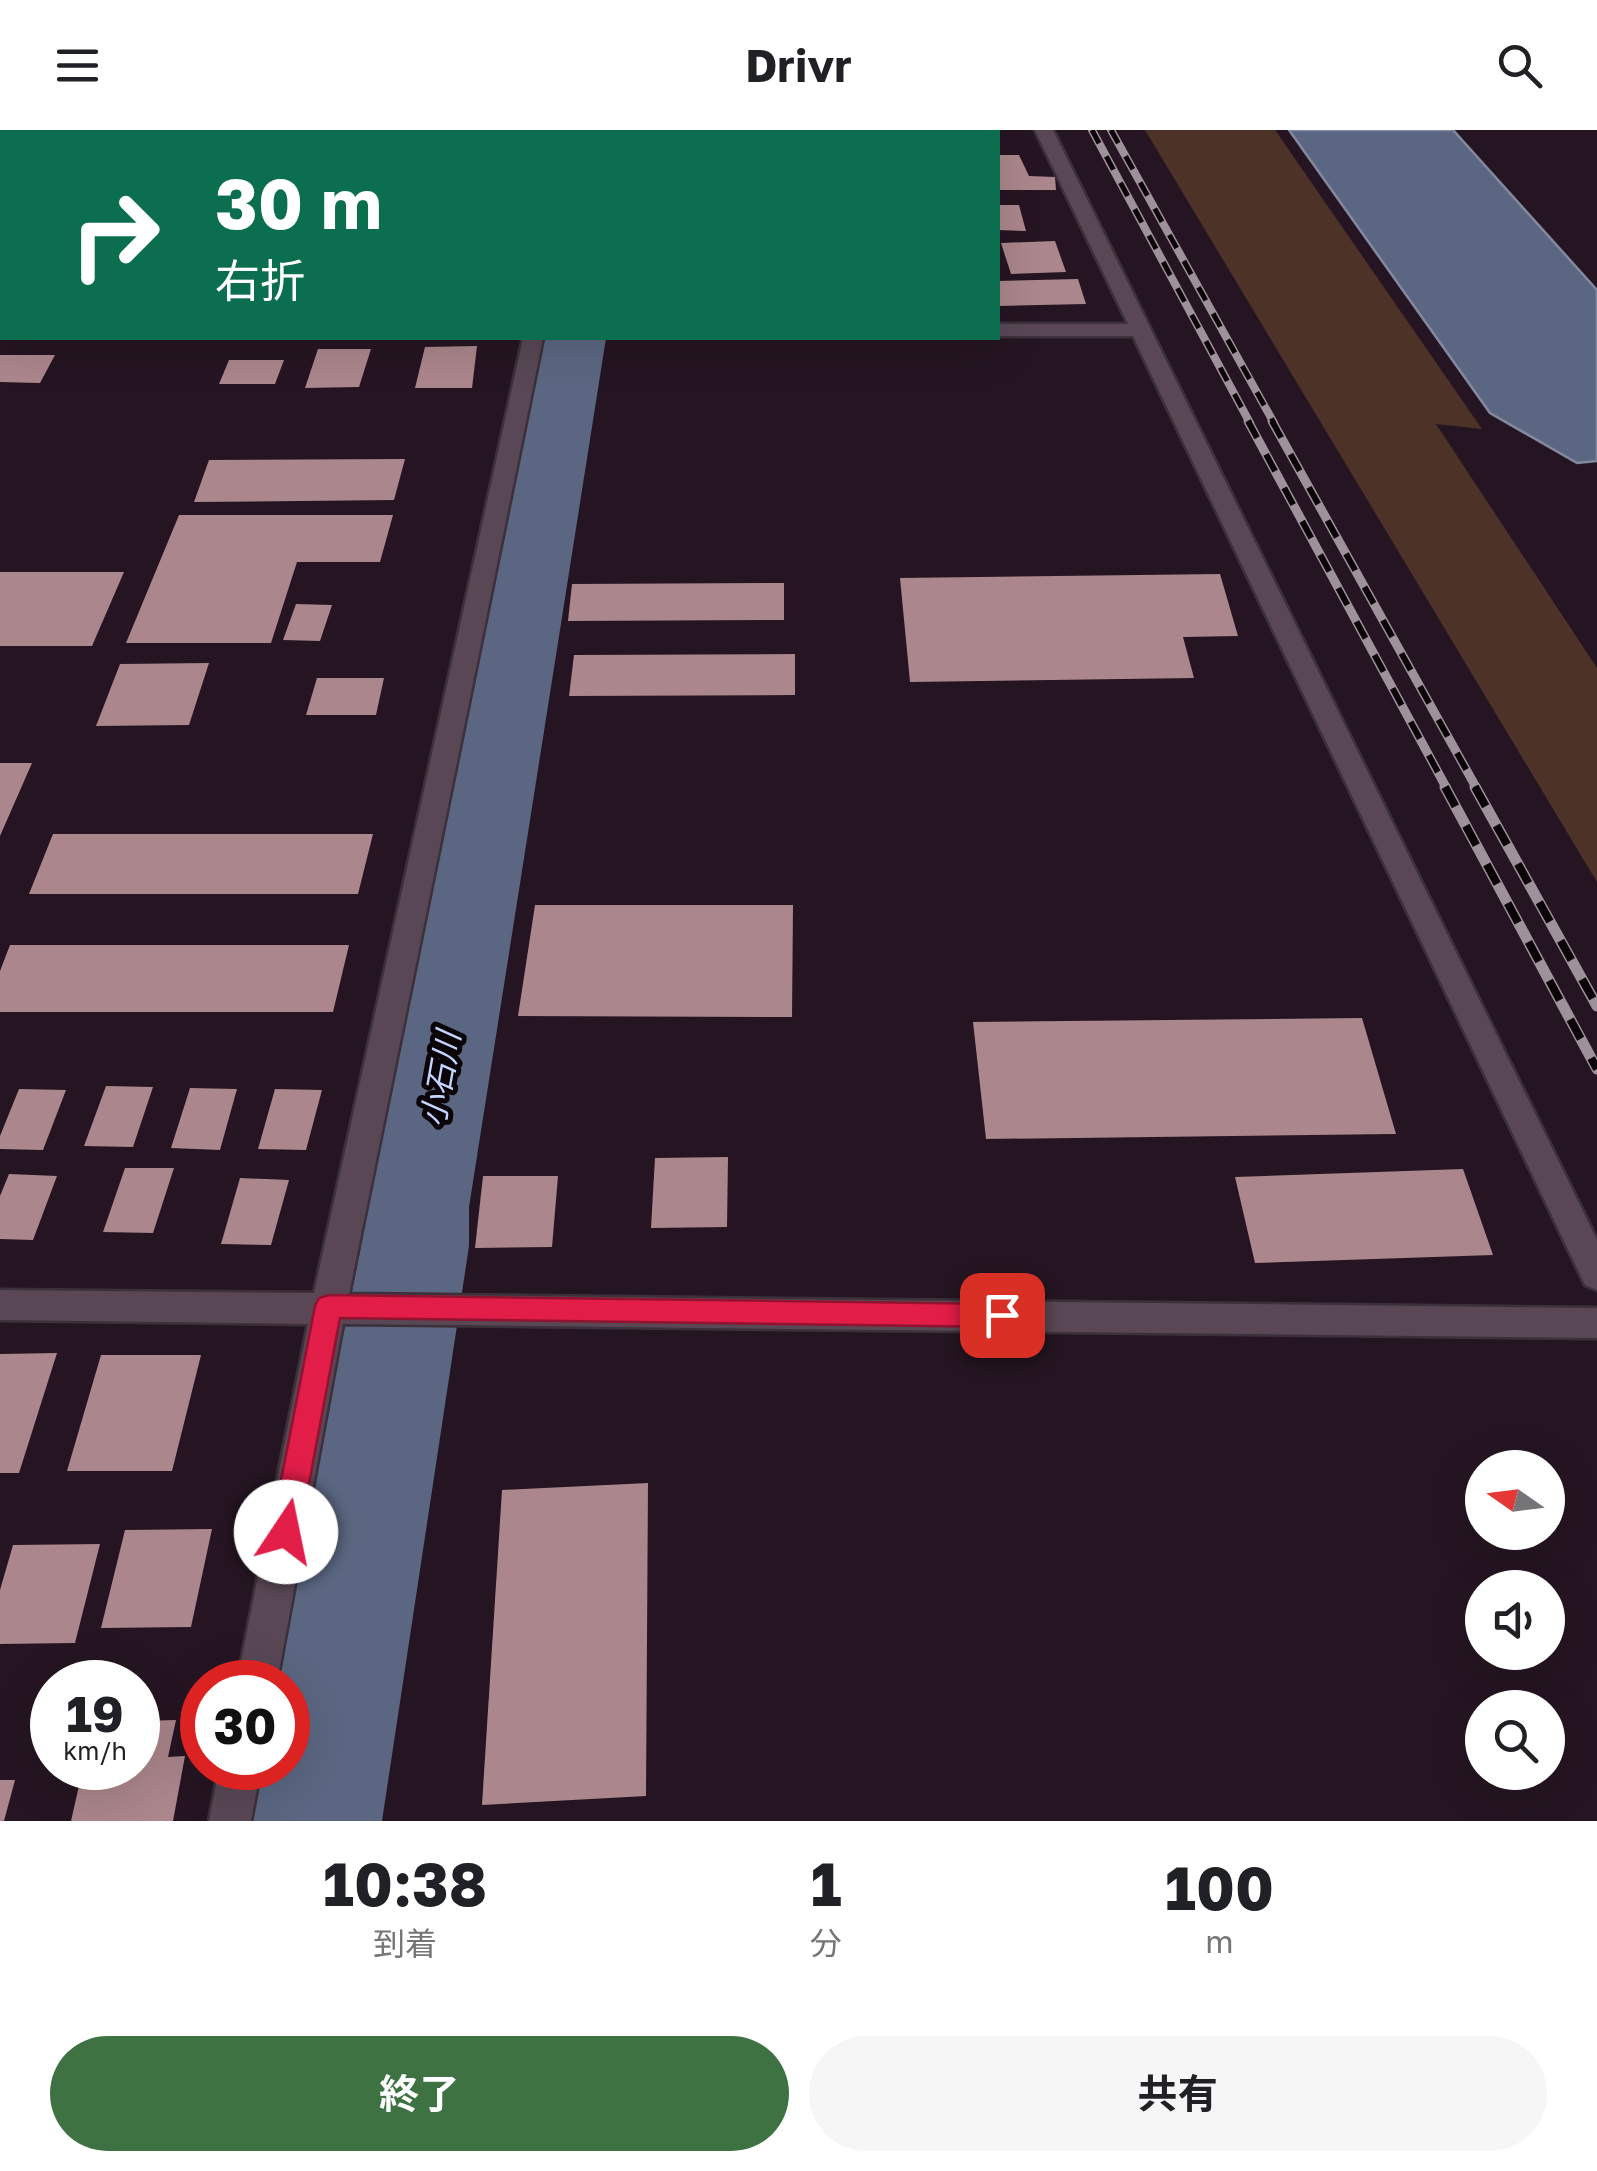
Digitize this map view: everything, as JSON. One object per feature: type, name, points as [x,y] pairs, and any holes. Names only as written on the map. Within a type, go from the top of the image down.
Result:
[{"type":"street","points":[[1044,130],[1597,1276]]},
{"type":"street","points":[[1000,330],[1141,330]]},
{"type":"street","points":[[260,1660],[329,1306],[533,340]]},
{"type":"street","points":[[0,1304],[1597,1323]]},
{"type":"street","points":[[230,1821],[236,1790]]},
{"type":"shaded area","points":[[1145,130],[1275,130],[1482,429],[1436,424],[1597,668],[1597,882]]},
{"type":"water","points":[[1289,130],[1453,130],[1597,290],[1597,461],[1577,463],[1490,413]]},
{"type":"building","points":[[1000,155],[1019,155],[1029,176],[1055,177],[1056,190],[1000,190]]},
{"type":"building","points":[[1000,205],[1019,205],[1026,231],[1000,230]]},
{"type":"building","points":[[1055,241],[1066,272],[1011,274],[1001,243]]},
{"type":"building","points":[[1078,279],[1086,304],[1000,306],[1000,281]]},
{"type":"building","points":[[477,346],[472,388],[415,388],[425,347]]},
{"type":"building","points":[[318,349],[371,349],[359,387],[305,388]]},
{"type":"building","points":[[0,355],[55,355],[40,383],[0,382]]},
{"type":"building","points":[[229,360],[284,360],[275,384],[219,384]]},
{"type":"building","points":[[405,459],[394,500],[194,502],[209,460]]},
{"type":"building","points":[[179,515],[393,515],[380,562],[297,562],[271,643],[126,643]]},
{"type":"building","points":[[0,572],[124,572],[92,646],[0,646]]},
{"type":"building","points":[[1220,574],[1238,636],[1183,637],[1194,678],[910,682],[900,578]]},
{"type":"building","points":[[784,583],[784,620],[568,621],[572,584]]},
{"type":"building","points":[[296,604],[332,605],[320,641],[283,640]]},
{"type":"building","points":[[795,654],[795,695],[569,696],[574,655]]},
{"type":"building","points":[[209,663],[189,725],[96,726],[120,664]]},
{"type":"building","points":[[317,678],[384,678],[376,715],[306,715]]},
{"type":"building","points":[[0,763],[32,763],[0,836]]},
{"type":"building","points":[[53,834],[373,834],[358,894],[29,894]]},
{"type":"building","points":[[535,905],[793,905],[792,1017],[518,1016]]},
{"type":"building","points":[[10,945],[349,945],[333,1012],[0,1012],[0,971]]},
{"type":"building","points":[[1362,1018],[1396,1134],[986,1139],[973,1022]]},
{"type":"building","points":[[106,1086],[153,1087],[133,1147],[84,1146]]},
{"type":"building","points":[[190,1088],[237,1089],[220,1150],[171,1148]]},
{"type":"building","points":[[19,1089],[66,1090],[43,1150],[0,1149],[0,1136]]},
{"type":"building","points":[[275,1089],[322,1090],[306,1150],[258,1149]]},
{"type":"building","points":[[728,1157],[727,1227],[651,1228],[655,1158]]},
{"type":"building","points":[[125,1168],[174,1168],[153,1233],[103,1232]]},
{"type":"building","points":[[1463,1169],[1493,1255],[1255,1263],[1235,1177]]},
{"type":"building","points":[[9,1174],[57,1176],[33,1240],[0,1239],[0,1196]]},
{"type":"building","points":[[483,1176],[558,1176],[552,1247],[475,1248]]},
{"type":"building","points":[[240,1178],[289,1180],[271,1245],[221,1244]]},
{"type":"building","points":[[57,1353],[19,1473],[0,1473],[0,1354]]},
{"type":"building","points":[[101,1355],[201,1355],[172,1471],[67,1471]]},
{"type":"building","points":[[648,1483],[646,1796],[482,1805],[502,1490]]},
{"type":"building","points":[[212,1529],[191,1627],[101,1628],[125,1530]]},
{"type":"building","points":[[100,1544],[75,1643],[0,1644],[0,1590],[13,1545]]},
{"type":"building","points":[[160,1720],[176,1720],[168,1757],[180,1756],[173,1821],[71,1821],[78,1790],[160,1790]]},
{"type":"building","points":[[0,1780],[15,1780],[4,1821],[0,1821]]},
{"type":"waterway","name":"小石川","points":[[314,1821],[415,1246],[416,1207],[574,340]]},
{"type":"railway","points":[[1092,130],[1250,423]]},
{"type":"railway","points":[[1111,130],[1274,423]]},
{"type":"railway","points":[[1248,421],[1447,789]]},
{"type":"railway","points":[[1272,421],[1477,789]]},
{"type":"railway","points":[[1445,787],[1597,1069]]},
{"type":"railway","points":[[1475,787],[1597,1006]]},
{"type":"route","points":[[286,1532],[329,1306],[1002,1315]]}]
